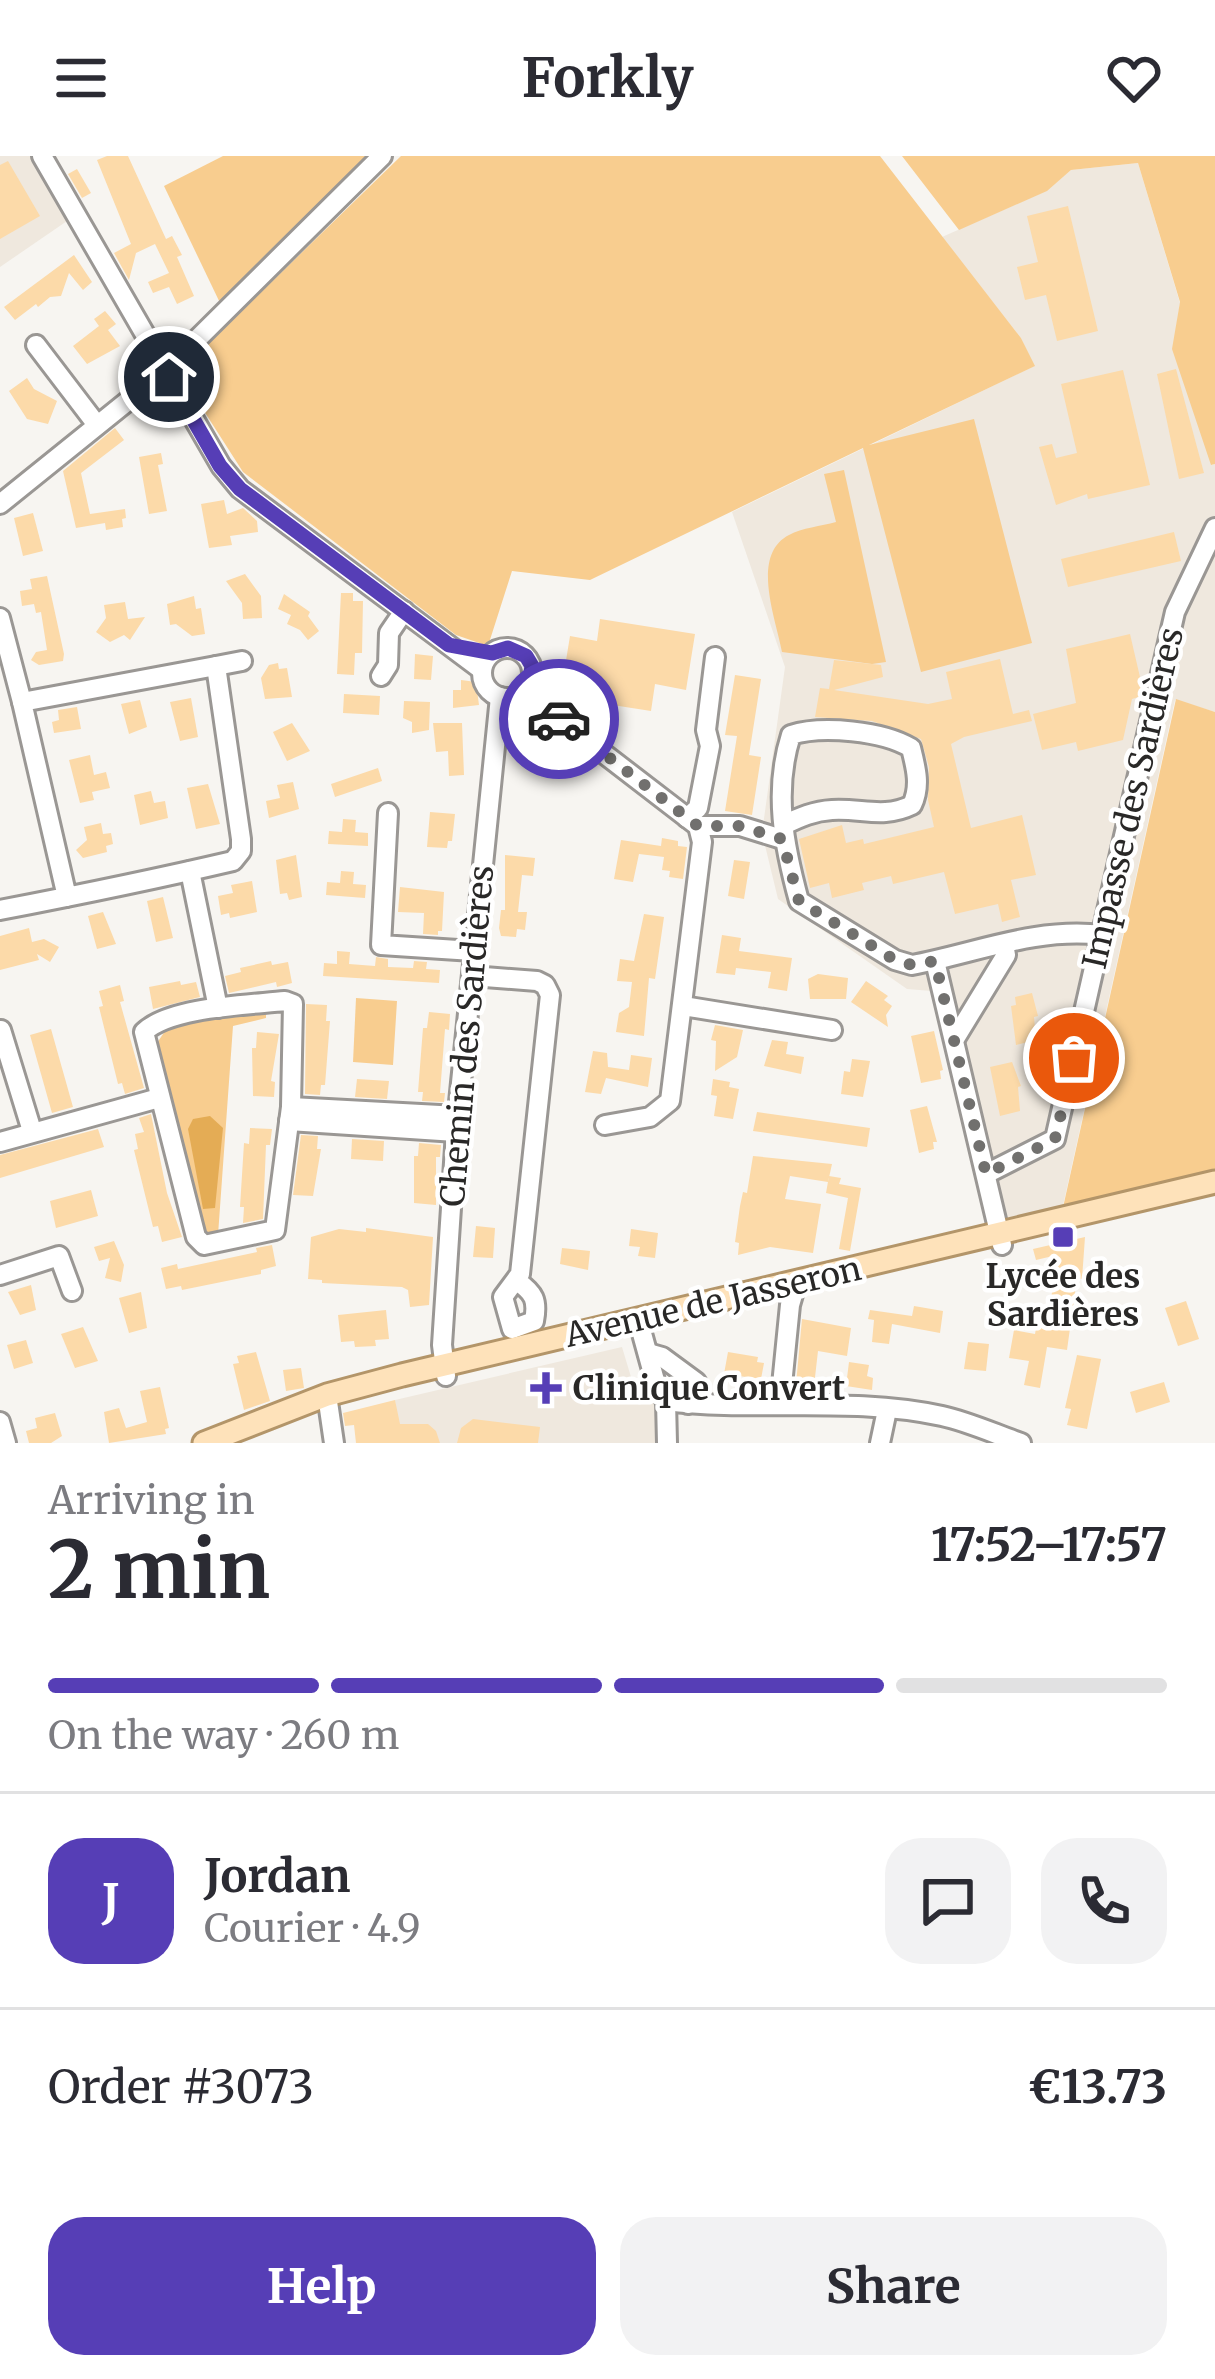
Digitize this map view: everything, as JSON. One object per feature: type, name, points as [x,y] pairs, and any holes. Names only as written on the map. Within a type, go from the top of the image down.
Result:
[{"type":"main road","name":"Avenue de Jasseron","points":[[210,1441],[328,1401],[445,1370],[643,1334],[795,1287],[1215,1187]]},
{"type":"street","points":[[42,156],[220,466],[240,489],[449,645],[487,661]]},
{"type":"street","points":[[0,504],[165,370],[382,156]]},
{"type":"street","points":[[36,345],[97,425]]},
{"type":"street","name":"Impasse des Sardières","points":[[986,1174],[1055,1139],[1175,612],[1215,528]]},
{"type":"street","points":[[381,676],[388,665],[389,633],[404,611]]},
{"type":"street","points":[[0,619],[67,897]]},
{"type":"street","points":[[518,640],[532,666],[529,686],[516,697],[500,697],[486,687],[487,661],[518,640]]},
{"type":"street","points":[[692,822],[710,746],[706,730],[715,657]]},
{"type":"street","points":[[22,701],[242,661]]},
{"type":"street","points":[[0,910],[233,861],[241,851],[216,666]]},
{"type":"street","points":[[529,686],[551,713],[692,822],[702,842],[670,1100],[650,1117],[605,1125]]},
{"type":"street","name":"Chemin des Sardières","points":[[445,1370],[442,1341],[457,1124],[500,697]]},
{"type":"street","points":[[692,822],[783,832],[808,813],[836,809],[877,815],[912,805],[919,792],[911,748],[899,741],[835,730],[791,735],[781,787],[783,832],[799,901],[895,960],[912,965],[1041,933],[1102,935]]},
{"type":"street","points":[[388,813],[381,945],[473,951]]},
{"type":"street","points":[[190,871],[218,1008]]},
{"type":"street","points":[[956,1037],[1006,955],[1004,944]]},
{"type":"street","points":[[935,961],[1001,1240]]},
{"type":"street","points":[[472,976],[537,982],[550,995],[517,1280]]},
{"type":"street","points":[[293,1004],[290,1114],[275,1230],[204,1245],[196,1237],[159,1098],[144,1031],[154,1022],[218,1008],[293,1004]]},
{"type":"street","points":[[683,1006],[832,1030]]},
{"type":"street","points":[[1,1030],[32,1131]]},
{"type":"street","points":[[0,1142],[159,1098]]},
{"type":"street","points":[[290,1114],[457,1124]]},
{"type":"street","points":[[0,1275],[59,1256],[72,1291]]},
{"type":"street","points":[[780,1405],[795,1287]]},
{"type":"street","points":[[643,1334],[665,1401],[667,1443]]},
{"type":"street","points":[[643,1334],[662,1357],[696,1382],[688,1404]]},
{"type":"street","points":[[328,1401],[334,1443]]},
{"type":"street","points":[[665,1401],[941,1416],[1021,1443]]},
{"type":"street","points":[[880,1443],[886,1410]]},
{"type":"street","points":[[0,1423],[5,1443]]},
{"type":"shaded area","points":[[0,156],[31,156],[67,221],[0,267]]},
{"type":"shaded area","points":[[223,156],[374,156],[221,305],[164,186]]},
{"type":"shaded area","points":[[401,156],[880,156],[1021,338],[1035,366],[869,445],[974,419],[1032,643],[921,672],[863,448],[590,580],[512,571],[488,646],[456,635],[243,472],[179,372]]},
{"type":"shaded area","points":[[902,156],[1215,156],[1215,464],[1211,465],[1172,349],[1180,302],[1138,163],[1071,170],[1047,191],[959,230]]},
{"type":"shaded area","points":[[1138,163],[1180,303],[1173,349],[1215,464],[1215,712],[1175,700],[1058,1228],[1002,1245],[944,992],[907,989],[778,899],[762,833],[785,667],[732,512],[1034,366],[1021,338],[942,237],[1046,191],[1071,170]]},
{"type":"shaded area","points":[[844,470],[886,662],[782,652],[771,606],[768,572],[777,544],[794,533],[836,522],[824,474]]},
{"type":"shaded area","points":[[1176,699],[1215,712],[1215,1175],[1062,1212]]},
{"type":"shaded area","points":[[356,998],[397,1001],[393,1065],[353,1062]]},
{"type":"shaded area","points":[[266,1008],[266,1018],[233,1026],[218,1235],[207,1237],[201,1233],[155,1046],[167,1028]]},
{"type":"shaded area","points":[[210,1116],[223,1128],[215,1208],[203,1209],[188,1129],[193,1119]]},
{"type":"shaded area","name":"Clinique Convert","points":[[622,1347],[631,1377],[657,1400],[661,1443],[399,1443],[395,1400]]},
{"type":"building","points":[[128,156],[166,239],[172,236],[182,255],[177,257],[194,296],[177,304],[169,287],[153,293],[148,282],[169,273],[155,244],[136,253],[129,280],[114,253],[131,244],[97,160]]},
{"type":"building","points":[[8,161],[40,216],[0,239],[0,165]]},
{"type":"building","points":[[77,169],[91,193],[82,198],[68,174]]},
{"type":"building","points":[[1068,206],[1098,331],[1057,341],[1046,295],[1025,300],[1017,267],[1038,262],[1027,216]]},
{"type":"building","points":[[74,255],[92,282],[83,290],[69,273],[61,296],[36,304],[15,320],[4,307]]},
{"type":"building","points":[[105,311],[116,324],[108,330],[120,346],[87,364],[73,346],[99,326],[94,319]]},
{"type":"building","points":[[1176,369],[1204,473],[1179,479],[1157,374]]},
{"type":"building","points":[[1123,370],[1150,485],[1088,499],[1087,494],[1056,505],[1039,447],[1052,444],[1056,458],[1077,453],[1061,384]]},
{"type":"building","points":[[27,378],[34,389],[57,401],[48,424],[27,419],[9,391]]},
{"type":"building","points":[[115,428],[124,440],[81,473],[90,514],[125,509],[123,527],[106,530],[105,523],[76,528],[63,471]]},
{"type":"building","points":[[161,453],[163,464],[158,465],[167,511],[149,514],[139,457]]},
{"type":"building","points":[[224,500],[227,514],[243,508],[257,521],[258,532],[230,536],[232,545],[209,548],[201,504]]},
{"type":"building","points":[[33,513],[43,551],[23,556],[14,518]]},
{"type":"building","points":[[1174,532],[1181,561],[1068,587],[1061,559]]},
{"type":"building","points":[[245,574],[261,596],[262,618],[243,619],[242,603],[226,581]]},
{"type":"building","points":[[47,576],[64,654],[63,661],[39,665],[31,660],[36,652],[47,650],[41,612],[36,613],[34,604],[22,606],[20,591],[32,589],[30,579]]},
{"type":"building","points":[[341,593],[353,593],[353,601],[363,601],[362,653],[355,653],[354,675],[337,674]]},
{"type":"building","points":[[284,594],[310,612],[319,631],[308,640],[287,624],[291,615],[278,609]]},
{"type":"building","points":[[194,596],[205,634],[192,636],[170,625],[167,604]]},
{"type":"building","points":[[125,602],[128,619],[145,617],[130,640],[124,635],[110,642],[96,632],[106,618],[104,605]]},
{"type":"building","points":[[600,619],[695,634],[686,690],[655,684],[651,711],[587,701],[589,691],[562,685],[570,636],[597,641]]},
{"type":"building","points":[[1130,634],[1143,690],[1142,696],[1132,699],[1123,740],[1078,751],[1076,742],[1042,750],[1033,714],[1076,703],[1066,649]]},
{"type":"building","points":[[415,654],[433,656],[431,680],[414,679]]},
{"type":"building","points":[[1000,659],[1013,714],[1029,710],[1032,721],[951,744],[971,828],[1022,815],[1036,875],[1011,880],[1020,917],[1002,922],[998,904],[955,914],[944,872],[893,884],[891,876],[862,883],[864,890],[832,898],[829,883],[810,888],[799,839],[842,825],[846,843],[863,839],[864,844],[934,827],[928,800],[929,767],[921,739],[872,721],[815,717],[820,688],[829,689],[834,660],[881,665],[883,677],[834,690],[928,704],[952,699],[946,672]]},
{"type":"building","points":[[278,663],[279,669],[287,668],[292,697],[265,699],[261,678],[269,665]]},
{"type":"building","points":[[735,675],[761,679],[749,755],[761,757],[752,815],[725,811],[737,736],[725,735]]},
{"type":"building","points":[[461,680],[476,682],[479,705],[453,708],[453,690],[461,690]]},
{"type":"building","points":[[344,694],[380,696],[379,715],[343,713]]},
{"type":"building","points":[[191,698],[198,737],[180,741],[170,702]]},
{"type":"building","points":[[140,700],[147,727],[129,734],[121,704]]},
{"type":"building","points":[[404,701],[430,702],[429,730],[412,733],[412,722],[403,718]]},
{"type":"building","points":[[77,707],[81,729],[54,733],[52,722],[59,720],[58,710]]},
{"type":"building","points":[[292,723],[310,751],[287,761],[273,732]]},
{"type":"building","points":[[433,723],[462,723],[464,775],[449,776],[448,751],[436,752]]},
{"type":"building","points":[[90,755],[94,775],[106,772],[110,788],[92,792],[94,800],[80,803],[69,760]]},
{"type":"building","points":[[378,768],[382,781],[335,797],[331,784]]},
{"type":"building","points":[[293,782],[299,809],[269,818],[266,801],[280,798],[277,785]]},
{"type":"building","points":[[208,784],[220,824],[196,829],[187,788]]},
{"type":"building","points":[[151,791],[154,803],[165,801],[168,818],[140,825],[134,795]]},
{"type":"building","points":[[430,812],[455,814],[447,848],[427,847]]},
{"type":"building","points":[[343,819],[356,820],[355,832],[368,833],[368,846],[328,844],[329,831],[342,832]]},
{"type":"building","points":[[101,823],[103,834],[111,833],[113,844],[106,846],[107,852],[83,858],[76,850],[87,840],[84,827]]},
{"type":"building","points":[[662,838],[687,847],[683,879],[669,877],[670,871],[662,870],[664,857],[639,854],[633,882],[614,879],[621,840],[661,846]]},
{"type":"building","points":[[296,855],[302,897],[289,900],[287,893],[280,894],[276,860]]},
{"type":"building","points":[[505,855],[535,858],[533,876],[522,875],[518,912],[527,912],[525,930],[517,929],[516,937],[501,936],[499,928],[501,910],[505,910]]},
{"type":"building","points":[[734,860],[750,862],[744,899],[728,896]]},
{"type":"building","points":[[341,871],[354,872],[353,884],[366,885],[365,898],[326,895],[327,882],[340,883]]},
{"type":"building","points":[[252,881],[257,912],[230,918],[229,913],[221,915],[218,896],[233,893],[231,885]]},
{"type":"building","points":[[400,887],[444,892],[438,935],[423,934],[424,913],[398,912]]},
{"type":"building","points":[[163,897],[173,938],[156,942],[147,901]]},
{"type":"building","points":[[103,912],[116,944],[97,949],[88,916]]},
{"type":"building","points":[[644,914],[664,917],[655,979],[649,978],[644,1036],[616,1032],[619,1013],[629,1007],[632,982],[617,981],[620,959],[634,961]]},
{"type":"building","points":[[29,928],[32,942],[44,939],[59,947],[50,962],[37,954],[39,960],[0,970],[0,936]]},
{"type":"building","points":[[722,935],[741,938],[739,951],[792,958],[787,991],[768,988],[771,972],[736,968],[735,975],[716,973]]},
{"type":"building","points":[[337,951],[350,952],[349,964],[375,966],[376,957],[388,959],[388,967],[413,968],[414,961],[427,962],[426,969],[440,970],[439,983],[323,976],[324,963],[337,964]]},
{"type":"building","points":[[271,961],[272,965],[288,962],[292,983],[229,993],[225,976]]},
{"type":"building","points":[[818,974],[848,978],[846,999],[810,999],[808,979]]},
{"type":"building","points":[[180,981],[181,985],[196,982],[200,997],[153,1009],[149,987]]},
{"type":"building","points":[[866,981],[888,996],[884,1000],[892,1006],[886,1015],[888,1027],[851,1002]]},
{"type":"building","points":[[120,985],[124,1001],[120,1002],[144,1088],[125,1094],[122,1083],[118,1084],[99,1007],[103,1006],[99,991]]},
{"type":"building","points":[[1032,993],[1038,1016],[1034,1017],[1036,1040],[1016,1045],[1011,1006],[1016,1005],[1015,997]]},
{"type":"building","points":[[306,1004],[327,1005],[326,1021],[330,1021],[325,1085],[320,1095],[305,1094]]},
{"type":"building","points":[[429,1012],[450,1014],[440,1093],[445,1093],[444,1102],[422,1101],[423,1092],[418,1092],[423,1028],[427,1028]]},
{"type":"building","points":[[715,1025],[743,1030],[737,1057],[715,1071],[716,1041],[711,1040]]},
{"type":"building","points":[[51,1029],[73,1107],[52,1113],[30,1035]]},
{"type":"building","points":[[934,1031],[941,1079],[921,1083],[911,1036]]},
{"type":"building","points":[[257,1032],[279,1034],[271,1081],[275,1082],[274,1097],[253,1096],[252,1048],[256,1048]]},
{"type":"building","points":[[772,1040],[788,1042],[786,1054],[804,1057],[801,1074],[764,1066]]},
{"type":"building","points":[[593,1051],[607,1053],[608,1067],[629,1070],[631,1055],[652,1058],[648,1087],[606,1078],[601,1094],[585,1092]]},
{"type":"building","points":[[852,1059],[870,1061],[863,1097],[841,1094],[844,1071],[850,1072]]},
{"type":"building","points":[[1012,1062],[1021,1086],[1020,1111],[1000,1116],[990,1067]]},
{"type":"building","points":[[357,1079],[389,1081],[387,1099],[355,1097]]},
{"type":"building","points":[[713,1079],[739,1089],[733,1119],[714,1116]]},
{"type":"building","points":[[927,1106],[937,1142],[933,1142],[934,1149],[919,1153],[910,1110]]},
{"type":"building","points":[[757,1112],[870,1128],[867,1147],[753,1131]]},
{"type":"building","points":[[151,1114],[167,1193],[182,1237],[162,1242],[158,1226],[153,1227],[134,1150],[138,1149],[135,1134],[144,1132],[139,1118]]},
{"type":"building","points":[[250,1128],[272,1129],[270,1145],[266,1145],[263,1219],[243,1223],[244,1143],[249,1144]]},
{"type":"building","points":[[98,1129],[104,1147],[0,1178],[0,1155]]},
{"type":"building","points":[[301,1135],[318,1136],[317,1149],[321,1149],[313,1196],[293,1195]]},
{"type":"building","points":[[352,1139],[384,1141],[383,1161],[351,1159]]},
{"type":"building","points":[[419,1143],[441,1145],[440,1157],[436,1157],[436,1205],[414,1203],[414,1156],[418,1156]]},
{"type":"building","points":[[753,1156],[832,1164],[828,1182],[790,1176],[785,1199],[821,1204],[813,1253],[770,1247],[738,1255],[740,1206]]},
{"type":"building","points":[[829,1176],[841,1178],[839,1184],[861,1188],[850,1251],[839,1249],[848,1198],[826,1193]]},
{"type":"building","points":[[91,1190],[98,1216],[56,1228],[50,1201]]},
{"type":"building","points":[[476,1226],[495,1228],[493,1258],[473,1257]]},
{"type":"building","points":[[366,1228],[433,1237],[429,1305],[410,1307],[408,1290],[402,1287],[308,1279],[311,1237],[339,1229],[366,1232]]},
{"type":"building","points":[[631,1229],[658,1233],[655,1258],[638,1256],[640,1247],[629,1246]]},
{"type":"building","points":[[1085,1237],[1082,1279],[1077,1278],[1067,1350],[1047,1347],[1040,1388],[1024,1385],[1029,1361],[1009,1358],[1014,1330],[1035,1334],[1040,1306],[1050,1307],[1057,1255],[1036,1260],[1033,1249]]},
{"type":"building","points":[[114,1241],[124,1265],[121,1282],[105,1278],[110,1258],[99,1261],[94,1247]]},
{"type":"building","points":[[272,1245],[276,1266],[261,1274],[166,1289],[161,1268],[177,1264],[178,1269]]},
{"type":"building","points":[[562,1248],[590,1251],[588,1270],[560,1264]]},
{"type":"building","points":[[31,1285],[36,1310],[20,1315],[8,1292]]},
{"type":"building","points":[[141,1292],[147,1328],[129,1333],[119,1298]]},
{"type":"building","points":[[1186,1301],[1199,1339],[1178,1346],[1165,1308]]},
{"type":"building","points":[[914,1306],[943,1311],[940,1333],[892,1324],[889,1344],[872,1342],[870,1310],[912,1316]]},
{"type":"building","points":[[386,1310],[389,1339],[375,1340],[376,1346],[341,1342],[338,1315]]},
{"type":"building","points":[[802,1319],[851,1328],[847,1356],[818,1351],[814,1386],[796,1384]]},
{"type":"building","points":[[83,1327],[98,1361],[75,1368],[61,1334]]},
{"type":"building","points":[[26,1340],[33,1363],[14,1369],[7,1345]]},
{"type":"building","points":[[968,1342],[989,1344],[986,1371],[964,1369]]},
{"type":"building","points":[[256,1352],[270,1401],[244,1410],[233,1364],[239,1363],[237,1356]]},
{"type":"building","points":[[728,1352],[758,1357],[757,1362],[764,1363],[761,1379],[724,1374]]},
{"type":"building","points":[[1077,1355],[1101,1359],[1087,1429],[1067,1425],[1071,1409],[1065,1408]]},
{"type":"building","points":[[849,1362],[869,1365],[872,1390],[846,1386]]},
{"type":"building","points":[[301,1368],[304,1388],[286,1391],[283,1370]]},
{"type":"building","points":[[1164,1382],[1170,1402],[1136,1413],[1130,1392]]},
{"type":"building","points":[[160,1387],[169,1428],[166,1434],[109,1443],[104,1412],[119,1408],[126,1428],[147,1422],[140,1391]]},
{"type":"building","points":[[395,1400],[400,1424],[428,1424],[440,1443],[356,1443],[354,1425],[345,1426],[343,1413]]},
{"type":"building","points":[[55,1413],[62,1436],[51,1443],[29,1443],[26,1431],[37,1428],[35,1418]]},
{"type":"building","points":[[473,1419],[540,1427],[538,1443],[457,1443],[461,1428]]},
{"type":"way so far","points":[[559,719],[698,826],[740,826],[782,839],[799,901],[895,960],[912,965],[935,961],[986,1174],[1055,1139],[1074,1058]]},
{"type":"place","name":"Lycée des Sardières","points":[[1063,1237]]},
{"type":"place","name":"Clinique Convert","points":[[546,1388]]},
{"type":"route","points":[[169,377],[220,466],[240,489],[449,645],[492,653],[508,648],[520,651],[532,666],[529,686],[559,719]]}]
